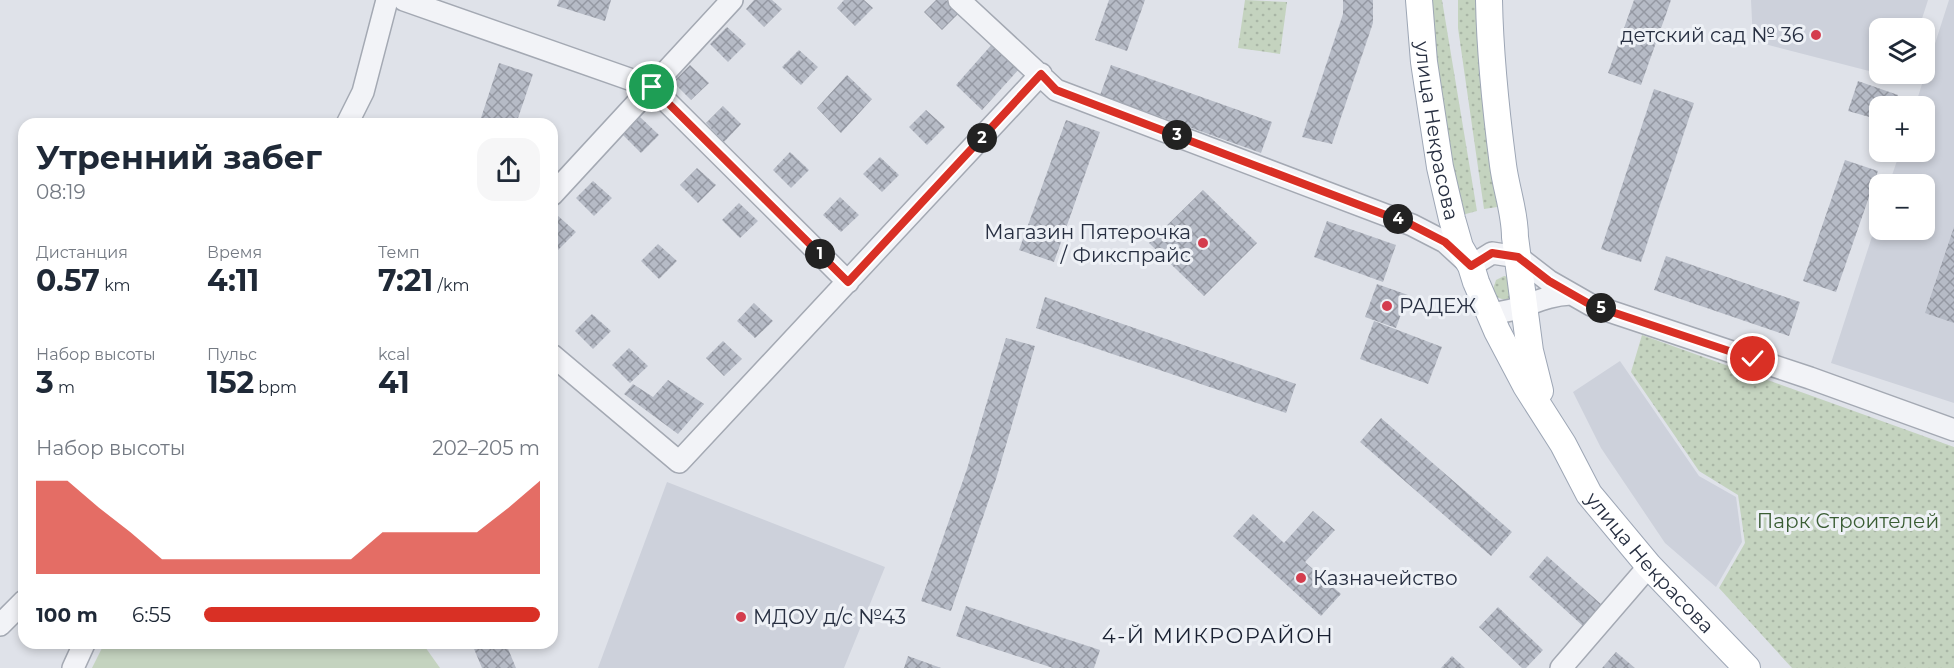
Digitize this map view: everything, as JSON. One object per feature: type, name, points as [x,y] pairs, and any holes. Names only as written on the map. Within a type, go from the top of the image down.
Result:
[{"type":"main road","name":"улица Некрасова","points":[[1419,0],[1424,62],[1440,167],[1457,237],[1489,313],[1526,386],[1548,419],[1589,495],[1649,566],[1747,668]]},
{"type":"main road","name":"улица Некрасова","points":[[1489,0],[1503,168],[1515,219],[1530,351],[1548,419]]},
{"type":"street","points":[[353,118],[363,92],[387,0]]},
{"type":"street","points":[[404,0],[652,87],[848,282]]},
{"type":"street","points":[[558,189],[732,0]]},
{"type":"street","points":[[959,0],[1056,90],[1412,225],[1445,242],[1471,266],[1492,253],[1518,257],[1549,281],[1591,305],[1810,378],[1954,430]]},
{"type":"street","points":[[558,360],[679,462],[1041,74]]},
{"type":"street","points":[[1489,313],[1504,313],[1544,297],[1571,294]]},
{"type":"street","points":[[1561,668],[1649,566]]},
{"type":"street","points":[[0,625],[18,607]]},
{"type":"street","points":[[73,668],[82,649]]},
{"type":"shaded area","name":"детский сад № 36","points":[[1751,0],[1928,0],[1922,18],[1869,18],[1869,71],[1753,41]]},
{"type":"shaded area","points":[[1949,0],[1954,0],[1954,403],[1831,363],[1871,240],[1935,240],[1935,174],[1892,174],[1897,162],[1935,162],[1935,96],[1918,96],[1922,84],[1935,84],[1935,44]]},
{"type":"shaded area","points":[[1620,361],[1699,476],[1736,497],[1742,542],[1716,587],[1665,543],[1601,448],[1573,392]]},
{"type":"shaded area","name":"МДОУ д/с №43","points":[[667,482],[885,567],[844,668],[598,668]]},
{"type":"green space","points":[[1245,0],[1287,2],[1280,54],[1238,48]]},
{"type":"green space","points":[[1430,0],[1442,0],[1477,211],[1462,215],[1443,108]]},
{"type":"green space","points":[[1458,0],[1478,0],[1504,206],[1484,209],[1458,28]]},
{"type":"green space","points":[[1504,276],[1509,277],[1513,297],[1505,300],[1496,297],[1493,289],[1496,280]]},
{"type":"green space","name":"Парк Строителей","points":[[1642,335],[1954,447],[1954,668],[1792,668],[1719,588],[1745,543],[1738,495],[1699,471],[1631,372]]},
{"type":"green space","points":[[102,649],[427,649],[440,668],[92,668]]},
{"type":"building","points":[[559,0],[611,0],[605,21],[557,6]]},
{"type":"building","points":[[754,0],[772,0],[782,9],[764,27],[746,9]]},
{"type":"building","points":[[844,0],[864,0],[873,8],[855,26],[837,8]]},
{"type":"building","points":[[936,0],[946,0],[960,12],[942,30],[924,12]]},
{"type":"building","points":[[1109,0],[1145,0],[1127,51],[1095,40]]},
{"type":"building","points":[[1343,0],[1373,0],[1373,23],[1332,144],[1302,137],[1343,14]]},
{"type":"building","points":[[1634,0],[1671,0],[1641,85],[1608,73]]},
{"type":"building","points":[[727,27],[746,44],[728,62],[710,44]]},
{"type":"building","points":[[994,42],[1021,67],[982,110],[956,85]]},
{"type":"building","points":[[799,50],[818,67],[801,85],[782,67]]},
{"type":"building","points":[[499,63],[533,74],[518,118],[481,118]]},
{"type":"building","points":[[690,65],[709,83],[691,100],[673,82]]},
{"type":"building","points":[[1111,65],[1272,122],[1261,153],[1100,95]]},
{"type":"building","points":[[847,75],[872,99],[841,133],[817,108]]},
{"type":"building","points":[[1858,81],[1898,95],[1869,96],[1869,117],[1848,111]]},
{"type":"building","points":[[1654,89],[1694,103],[1641,262],[1601,249]]},
{"type":"building","points":[[723,106],[741,124],[724,142],[706,123]]},
{"type":"building","points":[[926,110],[945,127],[927,145],[909,127]]},
{"type":"building","points":[[640,117],[659,135],[641,153],[623,135]]},
{"type":"building","points":[[1066,120],[1100,132],[1054,262],[1019,250]]},
{"type":"building","points":[[790,152],[809,170],[791,188],[773,170]]},
{"type":"building","points":[[880,157],[899,175],[882,192],[863,174]]},
{"type":"building","points":[[1845,160],[1878,171],[1877,174],[1869,174],[1869,197],[1836,292],[1803,281]]},
{"type":"building","points":[[697,168],[716,185],[698,203],[680,185]]},
{"type":"building","points":[[593,181],[612,198],[594,216],[576,198]]},
{"type":"building","name":"Магазин Пятерочка / Фикспрайс","points":[[1203,190],[1257,243],[1204,296],[1149,243]]},
{"type":"building","points":[[840,197],[859,215],[841,232],[823,215]]},
{"type":"building","points":[[739,203],[758,221],[740,238],[722,220]]},
{"type":"building","points":[[558,216],[576,232],[558,250]]},
{"type":"building","points":[[1327,221],[1396,245],[1383,282],[1314,257]]},
{"type":"building","points":[[1954,227],[1954,323],[1925,313]]},
{"type":"building","points":[[658,244],[677,261],[659,279],[641,261]]},
{"type":"building","points":[[1666,256],[1800,302],[1789,336],[1654,290]]},
{"type":"building","name":"РАДЕЖ","points":[[1377,284],[1408,295],[1396,328],[1365,317]]},
{"type":"building","points":[[1045,297],[1296,384],[1286,413],[1036,328]]},
{"type":"building","points":[[754,303],[773,321],[755,338],[737,321]]},
{"type":"building","points":[[592,314],[611,331],[593,349],[575,331]]},
{"type":"building","points":[[1374,321],[1442,347],[1428,384],[1360,359]]},
{"type":"building","points":[[1006,338],[1035,346],[996,479],[951,611],[921,601],[967,469]]},
{"type":"building","points":[[723,341],[742,359],[724,376],[706,358]]},
{"type":"building","points":[[629,348],[648,366],[630,383],[612,365]]},
{"type":"building","points":[[668,380],[704,404],[678,434],[624,394],[633,384],[653,397]]},
{"type":"building","points":[[1381,418],[1512,532],[1491,556],[1360,442]]},
{"type":"building","name":"Казначейство","points":[[1313,511],[1335,530],[1305,562],[1341,594],[1321,616],[1233,536],[1253,514],[1284,543]]},
{"type":"building","points":[[1547,556],[1602,605],[1583,626],[1529,577]]},
{"type":"building","points":[[966,606],[1100,650],[1094,668],[1053,668],[956,636]]},
{"type":"building","points":[[1498,607],[1543,650],[1526,668],[1522,668],[1479,627]]},
{"type":"building","points":[[474,649],[508,649],[516,668],[482,668]]},
{"type":"building","points":[[1616,652],[1635,668],[1602,668]]},
{"type":"building","points":[[908,656],[941,668],[904,668]]},
{"type":"building","points":[[1452,656],[1465,668],[1441,668]]},
{"type":"place","name":"детский сад № 36","points":[[1816,35]]},
{"type":"place","name":"Магазин Пятерочка / Фикспрайс","points":[[1203,243]]},
{"type":"place","name":"РАДЕЖ","points":[[1387,306]]},
{"type":"place","name":"Казначейство","points":[[1301,578]]},
{"type":"place","name":"МДОУ д/с №43","points":[[741,617]]},
{"type":"district","name":"4-Й МИКРОРАЙОН","points":[[1218,636]]},
{"type":"route","points":[[652,87],[848,282],[1041,74],[1056,90],[1412,225],[1445,242],[1471,266],[1492,253],[1518,257],[1549,281],[1591,305],[1753,359]]}]
